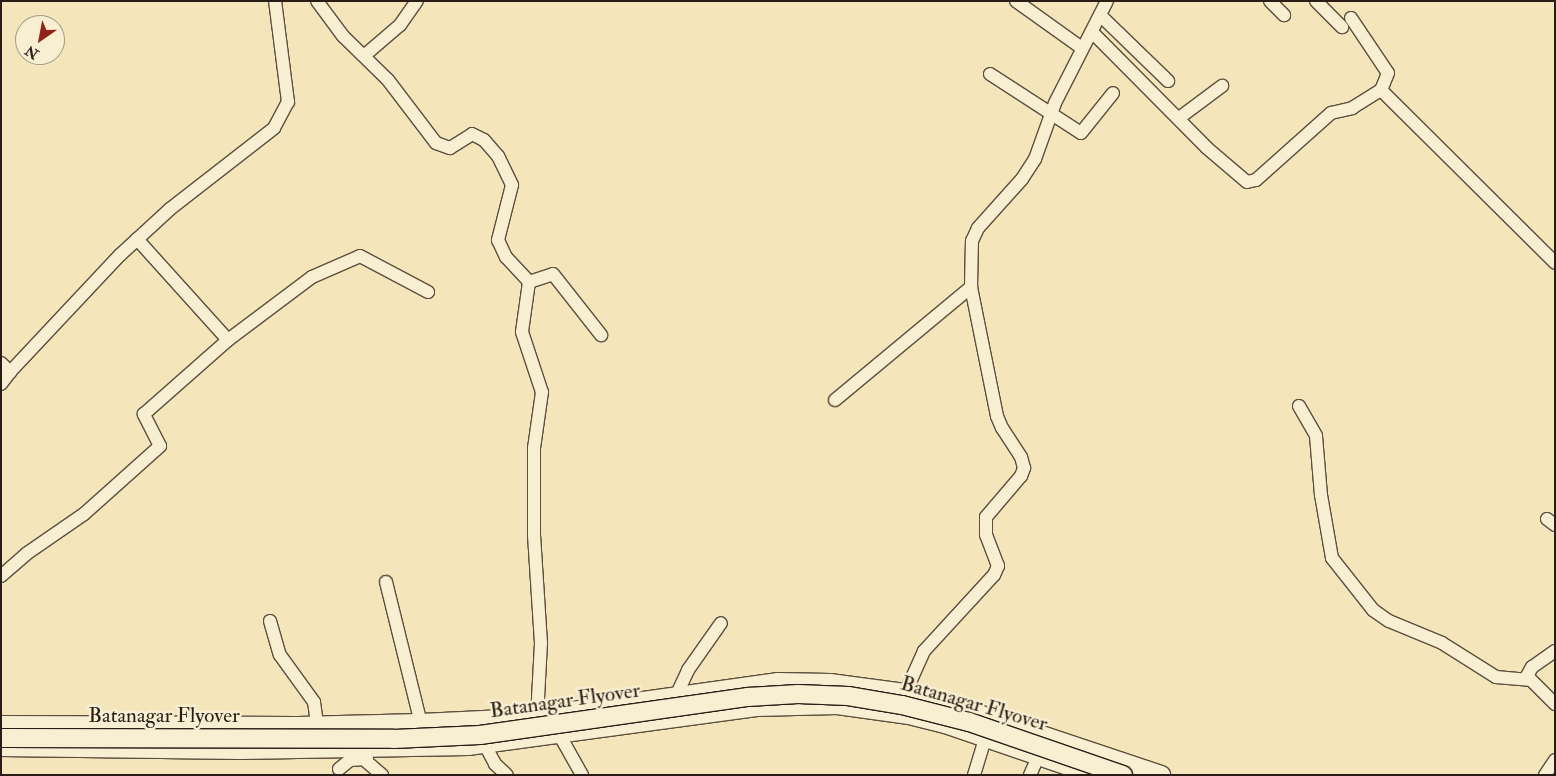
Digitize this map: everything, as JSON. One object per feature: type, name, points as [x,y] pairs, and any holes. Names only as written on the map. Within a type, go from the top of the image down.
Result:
[{"type":"street","points":[[1,384],[5,368],[170,208],[274,128],[288,102],[288,87],[275,1]]},
{"type":"street","points":[[317,1],[343,36],[365,55],[441,147],[450,148],[472,134],[484,140],[498,156],[512,185],[500,230],[500,248],[529,282],[522,332],[542,392],[534,448],[534,535],[541,625],[537,716]]},
{"type":"street","points":[[365,55],[400,25],[417,1]]},
{"type":"street","points":[[1016,1],[1082,48]]},
{"type":"street","points":[[1270,1],[1284,15]]},
{"type":"street","points":[[1092,32],[1233,173],[1252,182],[1322,119],[1338,110],[1352,108],[1381,90],[1388,73],[1346,22],[1316,1]]},
{"type":"street","points":[[895,713],[924,651],[994,575],[998,566],[986,535],[986,517],[1022,476],[1024,468],[1021,457],[1002,428],[998,416],[971,287],[972,241],[978,228],[1022,179],[1035,160],[1051,115],[1082,48],[1092,32],[1102,6],[1168,81]]},
{"type":"street","points":[[990,74],[1081,133],[1112,93]]},
{"type":"street","points":[[1179,118],[1222,86]]},
{"type":"street","points":[[1381,90],[1555,263]]},
{"type":"street","points":[[137,239],[228,340]]},
{"type":"street","points":[[1,576],[26,554],[84,514],[160,446],[144,414],[228,340],[312,277],[360,256],[428,292]]},
{"type":"street","points":[[529,282],[553,274],[600,335]]},
{"type":"street","points":[[835,400],[971,287]]},
{"type":"street","points":[[1300,406],[1316,436],[1320,495],[1332,558],[1373,610],[1389,621],[1442,643],[1496,677],[1529,680]]},
{"type":"street","points":[[386,582],[421,723]]},
{"type":"street","points":[[270,621],[280,655],[314,702],[317,724]]},
{"type":"street","points":[[676,696],[688,670],[721,623]]},
{"type":"street","points":[[1555,651],[1532,667],[1527,676],[1555,704]]},
{"type":"street","points":[[1,725],[421,723],[537,716],[778,682],[830,683],[906,693],[946,703],[1161,775]]},
{"type":"street","name":"Batanagar Flyover","points":[[1,738],[394,739],[480,735],[748,697],[798,694],[848,696],[902,705],[969,722],[1123,775]]},
{"type":"street","points":[[1,747],[335,750],[366,754],[485,744],[756,707],[837,706],[895,713],[945,724],[1094,775]]},
{"type":"street","points":[[560,734],[582,775]]},
{"type":"street","points":[[974,775],[985,738]]},
{"type":"street","points":[[485,744],[495,764],[507,775]]},
{"type":"street","points":[[335,750],[339,772]]},
{"type":"street","points":[[339,772],[350,760],[366,754]]},
{"type":"street","points":[[366,754],[382,775]]},
{"type":"street","points":[[1030,775],[1039,755]]},
{"type":"street","points":[[1545,775],[1555,760]]}]
